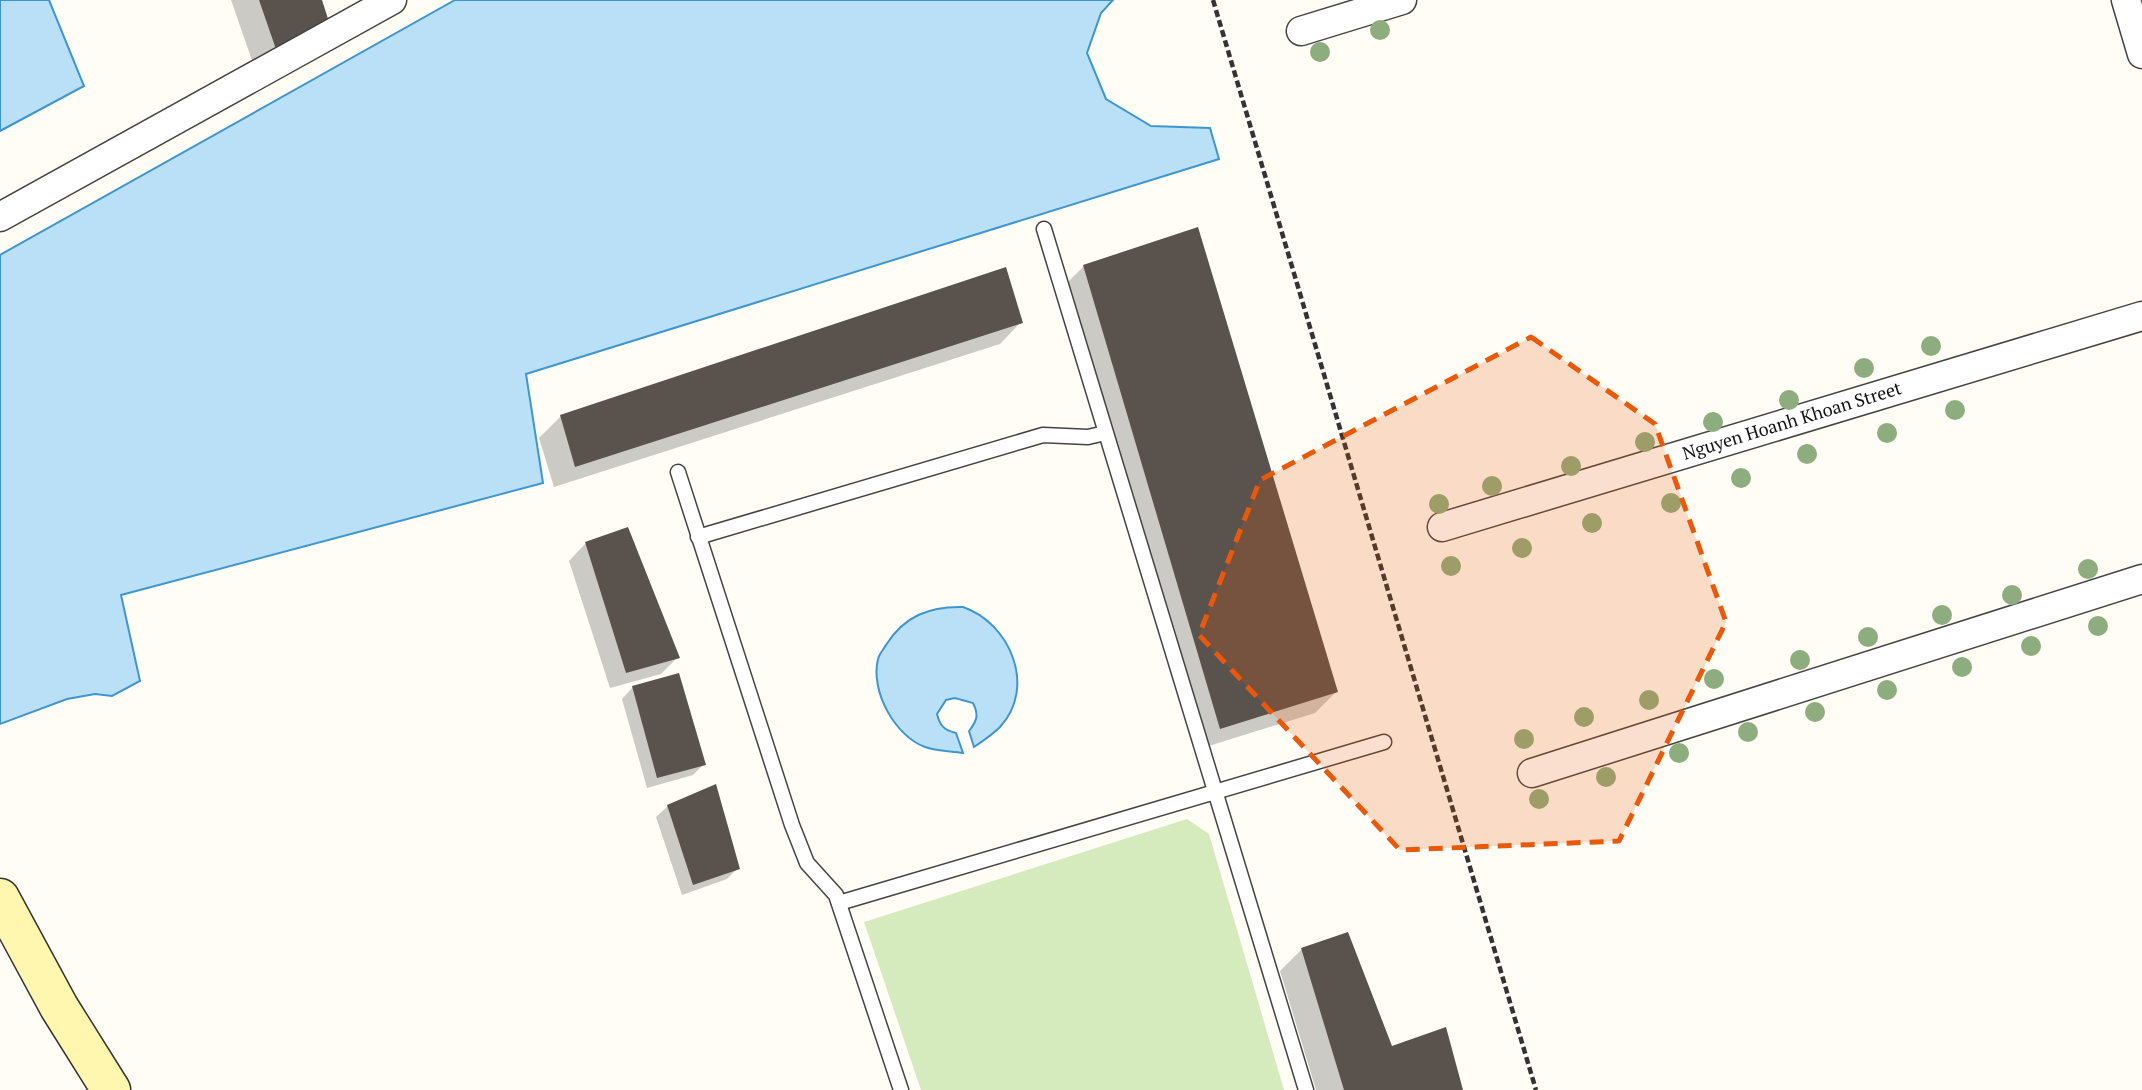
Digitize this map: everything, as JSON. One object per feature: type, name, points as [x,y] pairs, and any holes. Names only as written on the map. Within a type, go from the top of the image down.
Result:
[{"type":"main road","points":[[0,898],[59,1007],[111,1090]]},
{"type":"street","points":[[0,217],[392,0]]},
{"type":"street","points":[[1301,31],[1402,0]]},
{"type":"street","points":[[2126,0],[2140,43]]},
{"type":"street","name":"Nguyen Hoanh Khoan Street","points":[[1442,527],[2142,316]]},
{"type":"street","points":[[1532,773],[2142,579]]},
{"type":"lane","points":[[1044,229],[1306,1090]]},
{"type":"lane","points":[[698,537],[1043,435],[1088,437],[1105,433]]},
{"type":"lane","points":[[677,472],[792,825],[807,863],[836,895],[901,1090]]},
{"type":"lane","points":[[839,903],[1384,742]]},
{"type":"path","points":[[1213,0],[1536,1090]]},
{"type":"highlighted area","points":[[1531,337],[1655,424],[1726,622],[1619,841],[1400,850],[1199,635],[1260,480]]},
{"type":"green space","points":[[1187,819],[1209,834],[1284,1090],[921,1090],[864,922]]},
{"type":"water","points":[[0,0],[49,0],[84,86],[0,131]]},
{"type":"water","points":[[455,0],[1113,0],[1101,13],[1087,53],[1106,99],[1151,126],[1210,128],[1219,159],[526,374],[543,483],[121,595],[140,681],[112,696],[95,694],[67,699],[0,724],[0,255]]},
{"type":"water","points":[[963,607],[980,615],[1005,641],[1017,676],[1011,711],[1000,727],[974,747],[969,731],[976,718],[973,703],[955,698],[946,700],[937,714],[938,718],[943,727],[956,733],[963,753],[925,747],[904,733],[887,711],[881,698],[876,672],[880,653],[893,635],[910,620],[940,608]]},
{"type":"building","points":[[259,0],[322,0],[330,25],[278,55]]},
{"type":"building","points":[[1198,227],[1338,692],[1220,729],[1083,265]]},
{"type":"building","points":[[1006,267],[1023,323],[575,467],[560,415]]},
{"type":"building","points":[[628,527],[680,658],[626,673],[585,542]]},
{"type":"building","points":[[679,673],[706,765],[657,778],[632,686]]},
{"type":"building","points":[[716,784],[740,869],[693,885],[667,805]]},
{"type":"building","points":[[1348,932],[1392,1046],[1446,1027],[1463,1090],[1344,1090],[1301,948]]}]
